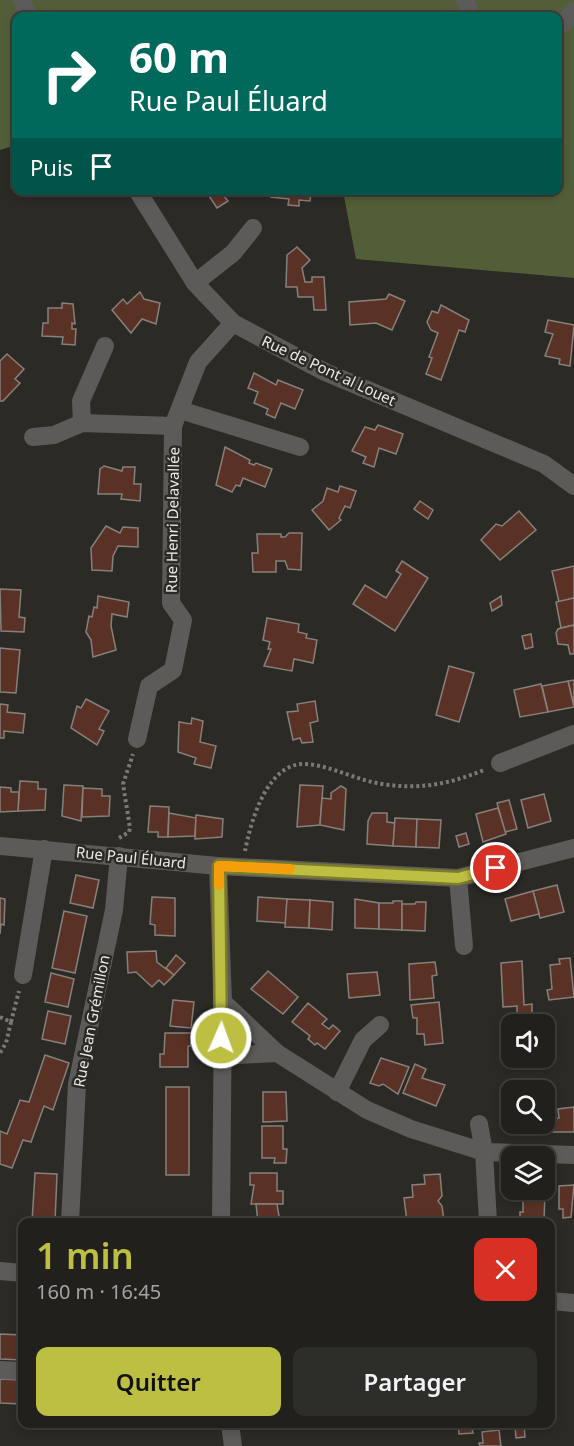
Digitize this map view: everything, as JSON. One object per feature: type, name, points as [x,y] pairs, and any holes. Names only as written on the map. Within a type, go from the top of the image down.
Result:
[{"type":"street","points":[[562,24],[574,11]]},
{"type":"street","name":"Rue de Pont al Louet","points":[[140,195],[195,284],[233,323],[326,372],[544,464],[574,486]]},
{"type":"street","points":[[195,284],[233,253],[253,228]]},
{"type":"street","name":"Rue Henri Delavallée","points":[[137,740],[149,686],[173,670],[183,620],[171,603],[177,418],[198,362],[233,323]]},
{"type":"street","points":[[82,423],[81,401],[105,346]]},
{"type":"street","points":[[177,418],[300,447]]},
{"type":"street","name":"Rue Henri Delavallée","points":[[33,437],[54,435],[82,423],[177,418]]},
{"type":"street","points":[[500,763],[574,734]]},
{"type":"street","name":"Rue Paul Éluard","points":[[0,846],[219,866],[458,878],[574,848]]},
{"type":"street","points":[[23,975],[44,849]]},
{"type":"street","name":"Rue Jean Grémillon","points":[[70,1218],[77,1084],[114,910],[119,856]]},
{"type":"street","points":[[219,866],[223,1002],[220,1056],[221,1218]]},
{"type":"street","points":[[458,878],[464,946]]},
{"type":"street","points":[[223,1002],[277,1053],[367,1110],[411,1129],[484,1152],[574,1155]]},
{"type":"street","points":[[337,1092],[363,1040],[380,1025]]},
{"type":"street","points":[[220,1056],[277,1053]]},
{"type":"street","points":[[479,1124],[484,1152],[488,1218]]},
{"type":"street","points":[[0,1272],[18,1273]]},
{"type":"street","points":[[555,1302],[574,1303]]},
{"type":"street","points":[[0,1370],[18,1371]]},
{"type":"street","points":[[231,1428],[233,1446]]},
{"type":"path","points":[[119,856],[118,838],[129,832],[130,828],[123,784],[137,740]]},
{"type":"path","points":[[243,866],[248,838],[260,803],[272,782],[284,769],[304,764],[383,784],[422,786],[452,783],[500,763]]},
{"type":"path","points":[[0,1053],[6,1043],[23,975]]},
{"type":"path","points":[[0,1017],[11,1022]]},
{"type":"green space","points":[[0,0],[574,0],[574,278],[356,259],[344,195],[562,195],[562,12],[12,12],[12,146],[0,150]]},
{"type":"building","points":[[208,195],[225,195],[228,201],[217,208]]},
{"type":"building","points":[[271,195],[311,195],[310,201],[299,200],[299,206],[288,205],[289,199],[271,197]]},
{"type":"building","points":[[297,247],[310,260],[302,268],[305,282],[312,282],[312,277],[324,277],[326,310],[314,310],[313,297],[298,297],[297,287],[286,287],[287,255]]},
{"type":"building","points":[[140,292],[144,299],[160,303],[156,324],[142,319],[131,333],[112,310],[123,299],[127,304]]},
{"type":"building","points":[[389,294],[405,301],[392,330],[376,323],[350,325],[349,302],[386,299]]},
{"type":"building","points":[[62,303],[73,304],[75,324],[72,323],[72,329],[76,329],[75,345],[62,344],[63,337],[42,336],[43,323],[48,323],[48,308],[62,308]]},
{"type":"building","points":[[441,305],[469,320],[465,332],[459,330],[441,380],[426,374],[432,358],[429,357],[438,333],[431,330],[427,322],[432,311],[438,313]]},
{"type":"building","points":[[548,320],[574,325],[570,366],[559,364],[560,359],[545,356],[553,334],[545,332]]},
{"type":"building","points":[[7,354],[24,369],[15,379],[20,383],[3,401],[0,401],[0,361]]},
{"type":"building","points":[[254,373],[276,385],[278,380],[303,390],[295,409],[281,403],[275,418],[266,414],[268,409],[254,403],[258,392],[248,388]]},
{"type":"building","points":[[378,425],[403,434],[396,454],[379,448],[374,467],[363,463],[366,457],[352,451],[365,427],[375,430]]},
{"type":"building","points":[[225,447],[250,460],[249,463],[272,469],[265,487],[243,478],[240,486],[236,485],[232,492],[216,485]]},
{"type":"building","points":[[104,466],[122,471],[123,467],[135,467],[134,484],[141,484],[140,501],[121,499],[122,494],[98,494],[100,469]]},
{"type":"building","points":[[340,486],[356,491],[350,508],[345,506],[339,518],[341,520],[329,530],[312,510],[323,501],[327,488],[338,492]]},
{"type":"building","points":[[420,501],[433,510],[428,519],[414,509]]},
{"type":"building","points":[[519,511],[536,530],[500,560],[481,540],[496,524],[502,526]]},
{"type":"building","points":[[106,526],[120,533],[123,527],[138,528],[138,547],[118,546],[113,556],[112,571],[92,570],[91,548]]},
{"type":"building","points":[[289,533],[302,533],[301,570],[288,569],[285,561],[276,561],[276,572],[253,572],[252,553],[258,553],[257,534],[281,534],[281,537],[285,537]]},
{"type":"building","points":[[402,561],[428,578],[395,631],[353,604],[365,585],[386,598],[401,574],[396,571]]},
{"type":"building","points":[[574,566],[574,598],[559,602],[552,571]]},
{"type":"building","points":[[0,589],[21,590],[19,617],[25,618],[24,632],[1,631]]},
{"type":"building","points":[[98,596],[129,602],[127,617],[112,614],[111,626],[116,650],[93,657],[91,640],[86,632],[89,616],[92,617],[94,607],[97,608]]},
{"type":"building","points":[[501,596],[502,605],[492,611],[490,603]]},
{"type":"building","points":[[574,598],[574,625],[561,628],[556,602]]},
{"type":"building","points":[[267,618],[299,624],[298,632],[307,634],[306,638],[317,640],[313,663],[294,659],[292,671],[264,666],[271,649],[268,649],[270,642],[263,640]]},
{"type":"building","points":[[574,625],[574,654],[570,654],[568,645],[558,644],[556,633],[558,629]]},
{"type":"building","points":[[531,634],[533,647],[525,649],[522,636]]},
{"type":"building","points":[[0,648],[20,650],[16,693],[0,692]]},
{"type":"building","points":[[449,666],[474,673],[459,722],[436,715]]},
{"type":"building","points":[[574,680],[574,707],[568,681]]},
{"type":"building","points":[[568,681],[574,707],[548,712],[542,686]]},
{"type":"building","points":[[541,684],[548,712],[520,717],[514,690]]},
{"type":"building","points":[[86,699],[109,711],[99,729],[104,731],[97,745],[71,728],[77,706],[81,708]]},
{"type":"building","points":[[315,701],[318,721],[310,723],[313,742],[302,743],[300,738],[293,740],[287,712],[298,711],[297,704]]},
{"type":"building","points":[[0,704],[8,705],[7,712],[25,714],[23,733],[4,731],[4,738],[0,738]]},
{"type":"building","points":[[192,718],[203,721],[200,742],[216,746],[211,768],[194,764],[196,758],[178,752],[179,722],[191,724]]},
{"type":"building","points":[[20,781],[38,782],[38,789],[46,789],[45,810],[18,811]]},
{"type":"building","points":[[64,785],[83,786],[81,821],[62,816]]},
{"type":"building","points":[[300,785],[323,786],[320,825],[297,827]]},
{"type":"building","points":[[341,786],[346,789],[344,830],[320,825],[322,798],[331,799],[331,793]]},
{"type":"building","points":[[0,787],[11,788],[11,792],[19,792],[18,811],[0,812]]},
{"type":"building","points":[[83,788],[102,789],[102,796],[110,796],[109,816],[82,817]]},
{"type":"building","points":[[544,794],[551,821],[528,828],[521,800]]},
{"type":"building","points":[[509,800],[517,829],[505,832],[497,803]]},
{"type":"building","points":[[150,806],[169,807],[168,837],[158,837],[158,832],[148,832]]},
{"type":"building","points":[[498,808],[506,834],[483,842],[476,814]]},
{"type":"building","points":[[169,813],[196,818],[195,836],[168,837]]},
{"type":"building","points":[[372,813],[387,813],[387,822],[395,823],[393,846],[367,844],[368,821]]},
{"type":"building","points":[[196,815],[223,819],[222,837],[195,839]]},
{"type":"building","points":[[395,818],[417,819],[416,847],[393,846]]},
{"type":"building","points":[[417,819],[441,820],[439,848],[416,847]]},
{"type":"building","points":[[466,833],[469,844],[459,847],[456,836]]},
{"type":"building","points":[[76,875],[99,880],[93,908],[70,903]]},
{"type":"building","points":[[557,885],[564,912],[540,918],[533,891]]},
{"type":"building","points":[[533,891],[539,914],[511,921],[505,899]]},
{"type":"building","points":[[152,897],[175,898],[175,936],[155,935],[155,925],[150,924]]},
{"type":"building","points":[[258,897],[287,899],[286,923],[257,921]]},
{"type":"building","points":[[0,898],[5,899],[4,925],[1,924],[0,934]]},
{"type":"building","points":[[287,899],[310,900],[309,928],[285,927]]},
{"type":"building","points":[[355,899],[379,903],[379,929],[355,928]]},
{"type":"building","points":[[310,900],[333,902],[332,930],[309,928]]},
{"type":"building","points":[[393,901],[402,901],[402,930],[379,929],[379,903],[393,903]]},
{"type":"building","points":[[426,902],[425,931],[402,930],[402,904],[415,904]]},
{"type":"building","points":[[64,911],[87,916],[75,973],[52,968]]},
{"type":"building","points":[[156,951],[157,962],[174,975],[164,985],[159,980],[152,987],[136,972],[128,973],[127,952]]},
{"type":"building","points":[[176,955],[185,963],[174,975],[166,968]]},
{"type":"building","points":[[570,958],[574,997],[549,1000],[547,990],[552,989],[550,965],[560,964],[559,959]]},
{"type":"building","points":[[522,961],[524,1005],[532,1004],[532,1014],[517,1014],[517,1006],[503,1007],[501,963]]},
{"type":"building","points":[[435,962],[437,975],[432,976],[434,998],[410,1000],[409,964]]},
{"type":"building","points":[[268,971],[298,997],[283,1014],[251,989]]},
{"type":"building","points":[[377,972],[380,995],[349,998],[347,974]]},
{"type":"building","points":[[51,973],[74,979],[68,1007],[45,1002]]},
{"type":"building","points":[[173,1000],[194,1002],[191,1028],[170,1026]]},
{"type":"building","points":[[439,1002],[443,1043],[425,1045],[424,1034],[417,1034],[417,1018],[413,1018],[411,1005]]},
{"type":"building","points":[[308,1003],[327,1019],[322,1024],[329,1029],[333,1025],[340,1031],[325,1049],[317,1043],[315,1045],[308,1039],[310,1036],[292,1022]]},
{"type":"building","points":[[48,1011],[71,1016],[65,1044],[42,1039]]},
{"type":"building","points":[[165,1033],[191,1033],[191,1046],[188,1046],[188,1067],[160,1067],[160,1054],[164,1054]]},
{"type":"building","points":[[45,1055],[69,1063],[53,1110],[44,1106],[31,1142],[23,1140],[12,1168],[0,1164],[0,1131],[7,1134],[20,1100],[29,1102]]},
{"type":"building","points":[[381,1058],[409,1067],[398,1094],[383,1084],[379,1086],[370,1083]]},
{"type":"building","points":[[415,1064],[426,1069],[422,1078],[445,1085],[436,1106],[403,1093]]},
{"type":"building","points":[[166,1087],[189,1087],[189,1175],[166,1175]]},
{"type":"building","points":[[263,1092],[286,1092],[287,1121],[263,1122]]},
{"type":"building","points":[[574,1107],[574,1132],[555,1132],[555,1119],[559,1118],[558,1109]]},
{"type":"building","points":[[262,1126],[283,1126],[283,1149],[287,1149],[286,1163],[274,1163],[275,1158],[262,1158]]},
{"type":"building","points":[[35,1173],[57,1174],[55,1218],[32,1218]]},
{"type":"building","points":[[250,1173],[277,1173],[277,1191],[283,1191],[283,1204],[251,1204],[254,1185],[250,1185]]},
{"type":"building","points":[[440,1174],[442,1196],[438,1201],[442,1206],[444,1218],[406,1218],[404,1198],[413,1197],[412,1185],[425,1184],[424,1175]]},
{"type":"building","points":[[574,1185],[571,1217],[563,1218],[563,1209],[559,1209],[559,1186]]},
{"type":"building","points":[[523,1200],[545,1200],[544,1218],[520,1218],[520,1212],[523,1212]]},
{"type":"building","points":[[256,1204],[277,1204],[279,1218],[258,1218]]},
{"type":"building","points":[[0,1334],[18,1335],[18,1360],[0,1359]]},
{"type":"building","points":[[0,1379],[18,1380],[18,1404],[0,1403]]},
{"type":"building","points":[[458,1428],[472,1428],[473,1433],[459,1434]]},
{"type":"building","points":[[515,1428],[524,1428],[525,1437],[516,1438]]},
{"type":"building","points":[[499,1430],[501,1446],[480,1446],[479,1443],[483,1443],[482,1432]]},
{"type":"slow traffic","points":[[219,885],[219,866],[290,869]]},
{"type":"route","points":[[221,1038],[223,1002],[219,866],[458,878],[496,868]]}]
